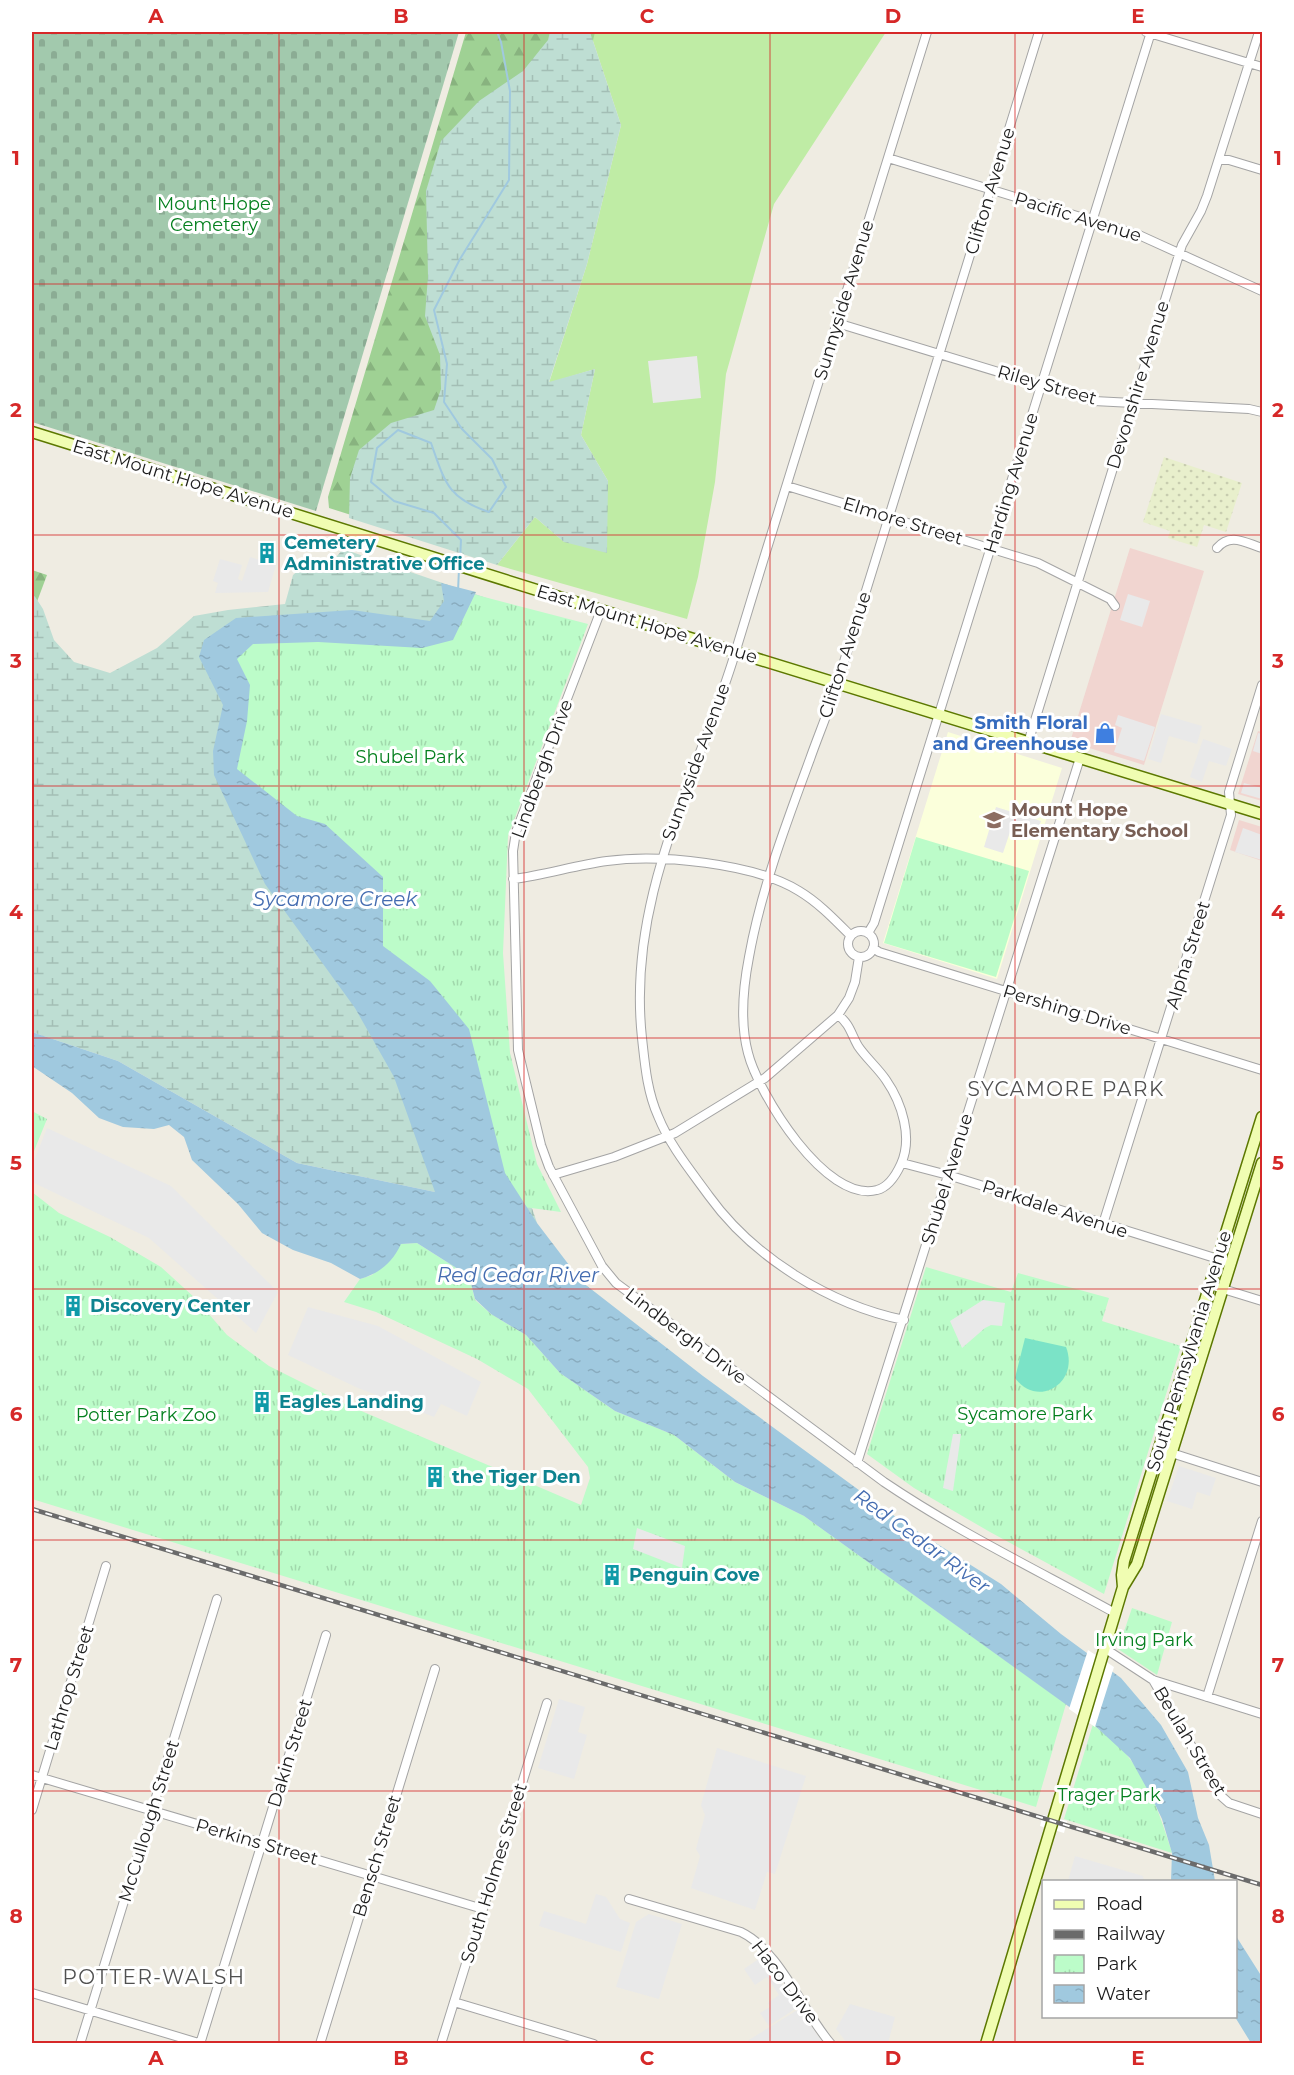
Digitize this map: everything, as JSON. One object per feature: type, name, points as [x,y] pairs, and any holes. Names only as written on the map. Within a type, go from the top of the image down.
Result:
[{"type":"main road","name":"East Mount Hope Avenue","points":[[32,432],[1263,814]]},
{"type":"main road","name":"South Pennsylvania Avenue","points":[[1123,1587],[1124,1561],[1263,1117]]},
{"type":"main road","name":"South Pennsylvania Avenue","points":[[986,2043],[1123,1587],[1137,1564],[1263,1163]]},
{"type":"street","name":"Sunnyside Avenue","points":[[904,1320],[851,1303],[797,1277],[769,1258],[718,1209],[667,1137],[657,1114],[648,1084],[640,1020],[639,990],[645,937],[661,859],[735,652],[927,32]]},
{"type":"street","name":"Clifton Avenue","points":[[902,1163],[895,1177],[878,1190],[859,1190],[848,1186],[816,1164],[798,1146],[758,1083],[747,1050],[743,1023],[744,990],[752,938],[769,878],[837,683],[1039,32]]},
{"type":"street","points":[[1149,32],[1263,67]]},
{"type":"street","name":"Harding Avenue","points":[[868,933],[874,923],[939,715],[1149,32]]},
{"type":"street","name":"Devonshire Avenue","points":[[1028,742],[1182,245],[1201,211],[1259,32]]},
{"type":"street","name":"Pacific Avenue","points":[[888,158],[1138,235],[1263,291]]},
{"type":"street","points":[[1219,160],[1229,160],[1263,170]]},
{"type":"street","name":"Riley Street","points":[[837,322],[1094,401],[1249,409],[1263,412]]},
{"type":"street","name":"Elmore Street","points":[[787,486],[1038,563],[1110,599],[1115,606]]},
{"type":"street","points":[[1217,548],[1223,541],[1232,539],[1263,548]]},
{"type":"street","name":"Lindbergh Drive","points":[[601,610],[516,832],[513,851],[518,1050],[541,1145],[553,1175],[603,1266],[616,1283],[857,1463],[936,1516],[1017,1562],[1115,1613]]},
{"type":"street","name":"Alpha Street","points":[[1103,1224],[1231,815],[1229,792],[1263,685]]},
{"type":"street","name":"Shubel Avenue","points":[[857,1463],[1080,758]]},
{"type":"street","points":[[513,879],[540,876],[609,861],[661,859],[706,862],[769,878],[798,890],[825,910],[850,936],[849,949],[855,955],[866,956],[873,948],[873,940],[868,933],[857,932],[850,936]]},
{"type":"street","name":"Pershing Drive","points":[[873,948],[879,952],[1263,1070]]},
{"type":"street","points":[[553,1175],[614,1157],[667,1137],[758,1083],[838,1016],[855,982],[859,957]]},
{"type":"street","points":[[838,1016],[849,1026],[857,1044],[887,1082],[899,1103],[906,1142],[902,1163]]},
{"type":"street","name":"Parkdale Avenue","points":[[902,1163],[948,1175],[1231,1263]]},
{"type":"street","points":[[1210,1285],[1263,1301]]},
{"type":"street","points":[[1159,1449],[1263,1482]]},
{"type":"street","points":[[1207,1697],[1263,1521]]},
{"type":"street","name":"Lathrop Street","points":[[32,1810],[106,1566]]},
{"type":"street","name":"McCullough Street","points":[[80,2043],[217,1599]]},
{"type":"street","name":"Dakin Street","points":[[201,2043],[326,1635]]},
{"type":"street","points":[[1103,1653],[1153,1680],[1263,1714]]},
{"type":"street","name":"Bensch Street","points":[[320,2043],[435,1669]]},
{"type":"street","name":"Beulah Street","points":[[1153,1680],[1220,1795],[1229,1803],[1263,1814]]},
{"type":"street","name":"South Holmes Street","points":[[441,2043],[547,1703]]},
{"type":"street","name":"Perkins Street","points":[[32,1775],[483,1909]]},
{"type":"street","name":"Haco Drive","points":[[629,1899],[752,1937],[769,1954],[831,2043]]},
{"type":"street","points":[[32,1993],[201,2043]]},
{"type":"street","points":[[454,2002],[594,2043]]},
{"type":"shaded area","points":[[697,356],[701,398],[653,403],[648,361]]},
{"type":"shaded area","points":[[1164,457],[1242,483],[1226,532],[1204,525],[1197,547],[1168,538],[1170,531],[1143,522]]},
{"type":"shaded area","points":[[1130,548],[1204,571],[1144,765],[1070,742]]},
{"type":"shaded area","points":[[250,557],[276,565],[268,592],[215,593],[218,583],[213,581],[220,559],[242,565],[238,579],[242,581]]},
{"type":"shaded area","points":[[1128,594],[1150,601],[1142,627],[1120,620]]},
{"type":"shaded area","points":[[1161,714],[1202,726],[1197,744],[1169,736],[1161,763],[1148,759]]},
{"type":"shaded area","points":[[1118,715],[1155,727],[1144,761],[1114,752],[1122,728],[1115,725]]},
{"type":"shaded area","points":[[1258,731],[1262,732],[1262,801],[1238,794]]},
{"type":"shaded area","points":[[948,732],[1062,768],[997,979],[883,943]]},
{"type":"shaded area","points":[[1258,733],[1262,734],[1262,754],[1253,751]]},
{"type":"shaded area","points":[[1203,739],[1232,749],[1226,766],[1209,761],[1202,782],[1190,777]]},
{"type":"shaded area","points":[[1244,783],[1262,788],[1262,799],[1241,793]]},
{"type":"shaded area","points":[[996,807],[1041,821],[1034,840],[1010,832],[1003,853],[984,847]]},
{"type":"shaded area","points":[[1239,820],[1262,827],[1262,861],[1230,850]]},
{"type":"shaded area","points":[[1243,828],[1262,835],[1262,860],[1235,852]]},
{"type":"shaded area","points":[[47,1128],[171,1186],[278,1292],[256,1333],[149,1238],[32,1182],[32,1166]]},
{"type":"shaded area","points":[[983,1300],[1005,1303],[1002,1326],[991,1325],[985,1328],[962,1348],[950,1321]]},
{"type":"shaded area","points":[[308,1307],[378,1326],[481,1382],[467,1416],[441,1404],[434,1417],[358,1388],[288,1355]]},
{"type":"shaded area","points":[[953,1434],[961,1434],[953,1491],[943,1488]]},
{"type":"shaded area","points":[[1179,1466],[1216,1478],[1210,1496],[1197,1492],[1192,1509],[1167,1501]]},
{"type":"shaded area","points":[[637,1528],[685,1546],[682,1568],[633,1549]]},
{"type":"shaded area","points":[[559,1699],[585,1707],[578,1732],[587,1735],[574,1779],[538,1768]]},
{"type":"shaded area","points":[[717,1748],[806,1776],[775,1874],[767,1872],[755,1910],[691,1888],[700,1856],[696,1849],[705,1815],[701,1805]]},
{"type":"shaded area","points":[[1075,1856],[1143,1876],[1144,1880],[1068,1880]]},
{"type":"shaded area","points":[[596,1894],[606,1897],[620,1919],[630,1923],[621,1952],[539,1926],[544,1911],[586,1924]]},
{"type":"shaded area","points":[[649,1914],[682,1924],[659,1999],[616,1987],[636,1922]]},
{"type":"shaded area","points":[[763,1956],[798,2007],[769,2026],[760,2013],[770,2007],[768,2003],[779,1995],[767,1977],[755,1985],[744,1969]]},
{"type":"shaded area","points":[[850,2004],[895,2017],[888,2043],[847,2043],[836,2029]]},
{"type":"shaded area","points":[[799,2009],[823,2043],[744,2043]]},
{"type":"green space","name":"Mount Hope Cemetery","points":[[32,32],[459,32],[316,511],[32,422]]},
{"type":"green space","points":[[466,32],[595,32],[477,529],[449,546],[329,508],[328,497]]},
{"type":"green space","points":[[550,32],[590,32],[621,125],[587,264],[549,382],[595,369],[581,435],[608,481],[607,553],[564,542],[535,517],[497,565],[349,518],[350,478],[359,450],[391,423],[434,410],[441,389],[440,355],[425,316],[428,276],[426,191],[441,141],[479,101],[523,71],[548,40]]},
{"type":"green space","points":[[590,32],[886,32],[774,204],[726,374],[715,482],[698,577],[687,619],[497,565],[535,517],[564,542],[608,481],[581,435],[595,369],[549,383],[587,264],[621,125]]},
{"type":"green space","points":[[343,549],[566,625],[426,751],[518,1166],[537,1223],[435,1192],[297,1163],[118,1061],[32,1032],[32,592],[43,609],[54,640],[74,662],[110,673],[157,648],[194,616],[285,604],[293,575],[306,564],[331,563]]},
{"type":"green space","points":[[32,570],[47,575],[32,615]]},
{"type":"green space","name":"Shubel Park","points":[[469,593],[588,624],[508,836],[503,953],[510,1053],[537,1164],[561,1212],[509,1205],[377,958],[239,784],[218,650],[243,632],[442,642]]},
{"type":"green space","points":[[916,837],[1029,871],[996,977],[884,943]]},
{"type":"green space","points":[[32,1111],[47,1119],[32,1156]]},
{"type":"green space","name":"Potter Park Zoo","points":[[32,1192],[59,1213],[110,1237],[161,1267],[195,1298],[227,1335],[269,1366],[345,1404],[581,1505],[590,1478],[588,1467],[528,1389],[477,1359],[376,1312],[344,1302],[360,1279],[372,1275],[400,1244],[417,1243],[469,1276],[475,1300],[491,1314],[526,1335],[560,1373],[615,1411],[674,1435],[735,1482],[804,1516],[1066,1704],[1036,1807],[32,1499]]},
{"type":"green space","name":"Sycamore Park","points":[[926,1267],[1011,1292],[1018,1273],[1109,1298],[1102,1321],[1181,1346],[1104,1594],[914,1488],[867,1454]]},
{"type":"green space","points":[[1025,1338],[1066,1347],[1069,1360],[1067,1371],[1062,1381],[1054,1388],[1034,1391],[1024,1387],[1015,1378]]},
{"type":"green space","name":"Irving Park","points":[[1132,1608],[1172,1622],[1157,1675],[1118,1649]]},
{"type":"green space","name":"Trager Park","points":[[1093,1724],[1126,1754],[1137,1769],[1155,1804],[1172,1853],[1064,1819]]},
{"type":"water","name":"Red Cedar River","points":[[441,583],[476,592],[453,640],[422,648],[318,642],[253,644],[237,659],[250,685],[247,721],[237,769],[297,816],[325,824],[383,877],[383,946],[430,981],[469,1029],[505,1173],[537,1223],[582,1282],[703,1376],[904,1523],[1001,1584],[1061,1634],[1121,1678],[1161,1725],[1188,1772],[1198,1818],[1209,1845],[1215,1880],[1171,1880],[1172,1853],[1162,1819],[1151,1796],[1130,1758],[1093,1724],[804,1516],[735,1482],[674,1435],[615,1411],[560,1373],[526,1335],[491,1314],[475,1299],[469,1276],[417,1243],[401,1244],[394,1257],[385,1266],[374,1274],[360,1279],[331,1263],[293,1250],[262,1233],[238,1204],[192,1160],[184,1137],[169,1125],[154,1129],[123,1127],[99,1118],[72,1093],[32,1066],[32,1032],[118,1061],[297,1163],[435,1192],[394,1077],[355,1008],[265,884],[214,775],[213,751],[223,705],[199,657],[204,640],[236,618],[352,610],[430,621],[444,601]]},
{"type":"water","points":[[1237,1938],[1262,1977],[1262,2043],[1251,2043],[1236,2018]]},
{"type":"pier","points":[[1088,1650],[1114,1667],[1095,1727],[1069,1709]]},
{"type":"pier","points":[[1043,1815],[1067,1821],[1064,1833],[1040,1826]]},
{"type":"waterway","name":"Sycamore Creek","points":[[460,561],[461,540],[434,513],[394,501],[371,482],[377,448],[398,430],[431,443],[449,487],[464,501],[475,507],[489,512],[506,487],[492,459],[462,429],[444,402],[447,364],[434,310],[460,259],[509,180],[510,91],[497,32]]},
{"type":"waterway","name":"Sycamore Creek","points":[[458,591],[459,569]]},
{"type":"railway","points":[[32,1509],[1262,1885]]},
{"type":"place","name":"Cemetery Administrative Office","points":[[267,553]]},
{"type":"place","name":"Smith Floral and Greenhouse","points":[[1105,733]]},
{"type":"place","name":"Mount Hope Elementary School","points":[[994,820]]},
{"type":"place","name":"Discovery Center","points":[[73,1306]]},
{"type":"place","name":"Eagles Landing","points":[[262,1402]]},
{"type":"place","name":"the Tiger Den","points":[[435,1477]]},
{"type":"place","name":"Penguin Cove","points":[[612,1575]]},
{"type":"district","name":"SYCAMORE PARK","points":[[1066,1089]]},
{"type":"district","name":"POTTER-WALSH","points":[[154,1977]]}]
